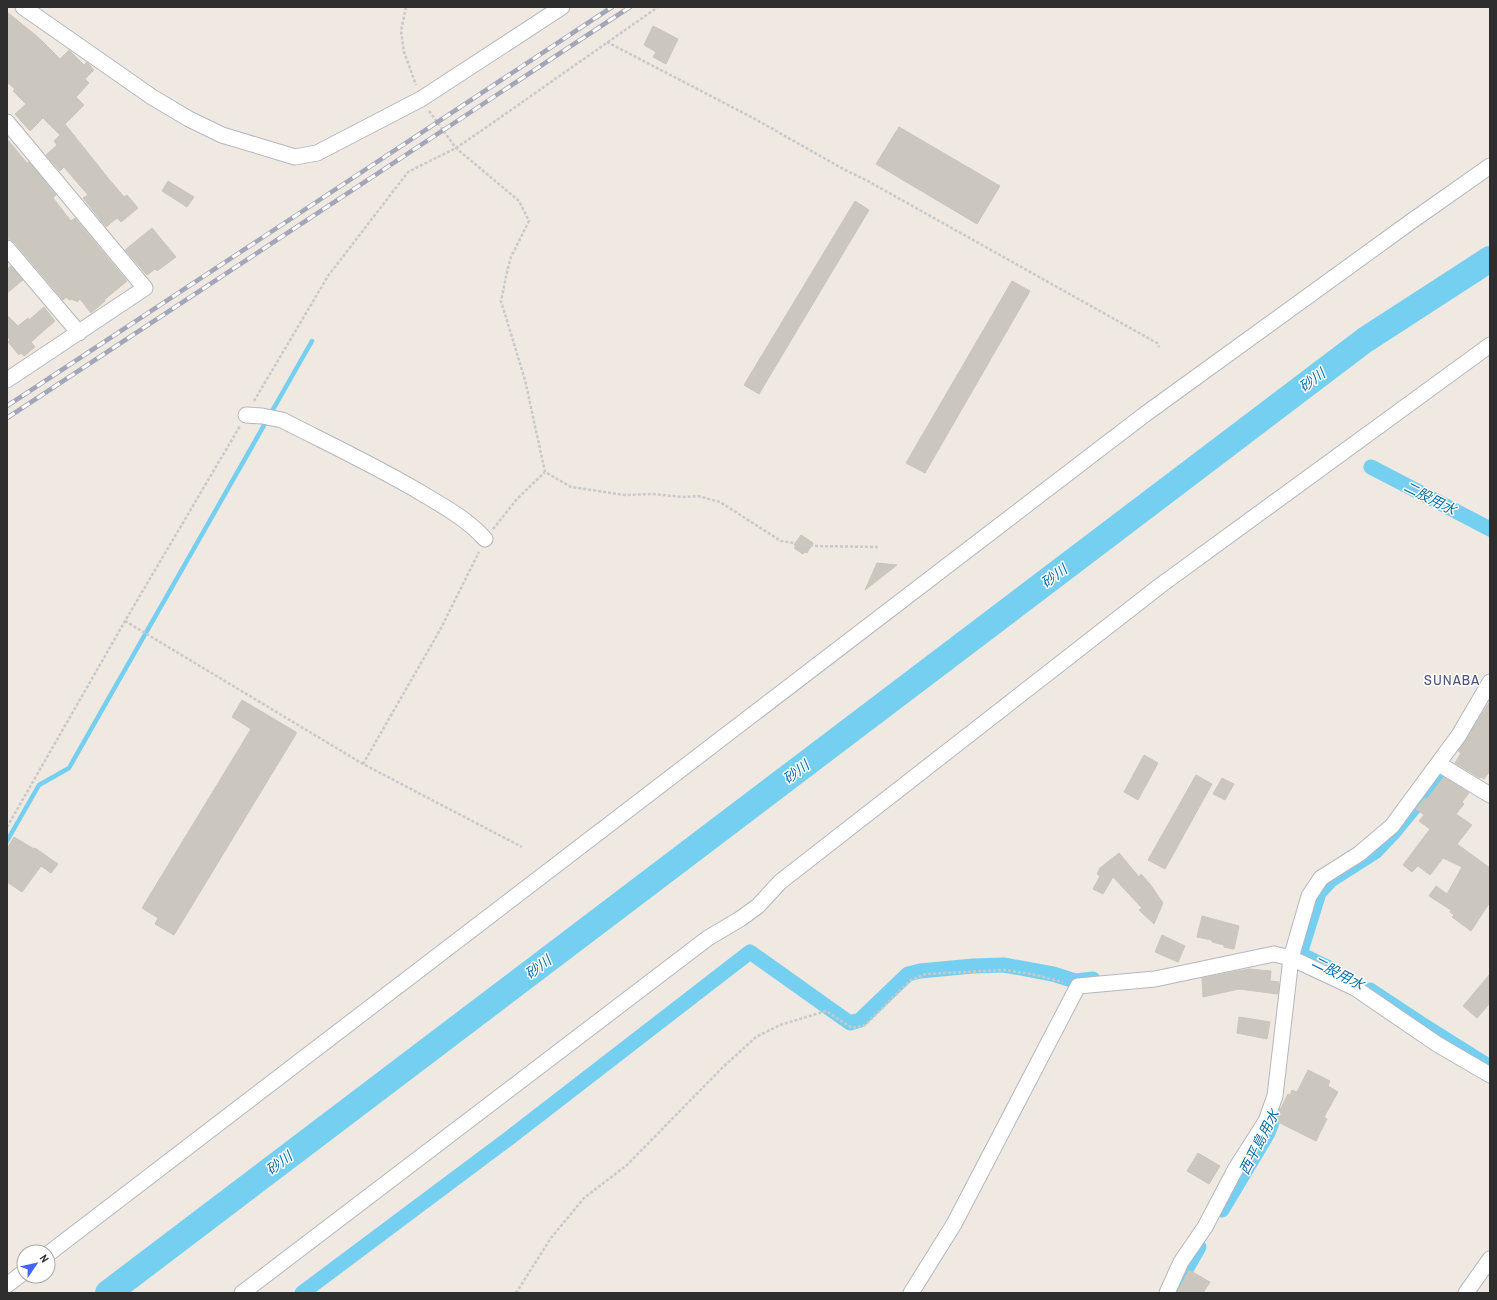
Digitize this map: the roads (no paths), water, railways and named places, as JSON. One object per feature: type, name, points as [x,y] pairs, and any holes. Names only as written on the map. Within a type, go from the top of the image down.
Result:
[{"type":"street","points":[[23,7],[152,98],[189,119],[222,135],[295,157],[317,153],[421,99],[562,7]]},
{"type":"street","points":[[7,122],[145,288],[8,379]]},
{"type":"street","points":[[56,1248],[1144,414],[1490,166]]},
{"type":"street","points":[[7,248],[78,333]]},
{"type":"street","points":[[242,1293],[708,938],[740,919],[758,906],[780,882],[1160,585],[1490,346]]},
{"type":"street","points":[[246,415],[262,416],[282,420],[405,483],[451,510],[485,538]]},
{"type":"street","points":[[1167,1293],[1181,1262],[1205,1228],[1236,1168],[1266,1120],[1275,1096],[1291,958],[1308,896],[1321,878],[1359,854],[1392,826],[1459,735],[1490,682]]},
{"type":"street","points":[[1438,764],[1490,795]]},
{"type":"street","points":[[911,1293],[954,1224],[1078,986],[1155,979],[1274,954],[1291,958],[1355,988],[1438,1044],[1490,1076]]},
{"type":"street","points":[[1466,1293],[1490,1259]]},
{"type":"street","points":[[7,1285],[16,1278]]},
{"type":"waterway","name":"砂川","points":[[108,1293],[1365,340],[1490,259]]},
{"type":"waterway","points":[[7,841],[39,785],[69,768],[312,341]]},
{"type":"waterway","name":"二股用水","points":[[1371,467],[1490,529]]},
{"type":"waterway","name":"二股用水","points":[[1331,969],[1300,954],[1319,893],[1331,880],[1375,852],[1394,832],[1439,777]]},
{"type":"waterway","points":[[302,1293],[508,1139],[750,952],[850,1023],[860,1020],[908,974],[920,971],[973,966],[1004,965],[1053,974],[1075,981],[1093,979]]},
{"type":"waterway","name":"二股用水","points":[[1370,990],[1490,1067]]},
{"type":"waterway","name":"西平島用水","points":[[1222,1210],[1268,1133],[1275,1114]]},
{"type":"waterway","name":"西平島用水","points":[[1176,1287],[1199,1247]]},
{"type":"railway","points":[[7,406],[612,7]]},
{"type":"railway","points":[[7,418],[630,7]]},
{"type":"district","name":"SUNABA","points":[[1452,680]]}]
